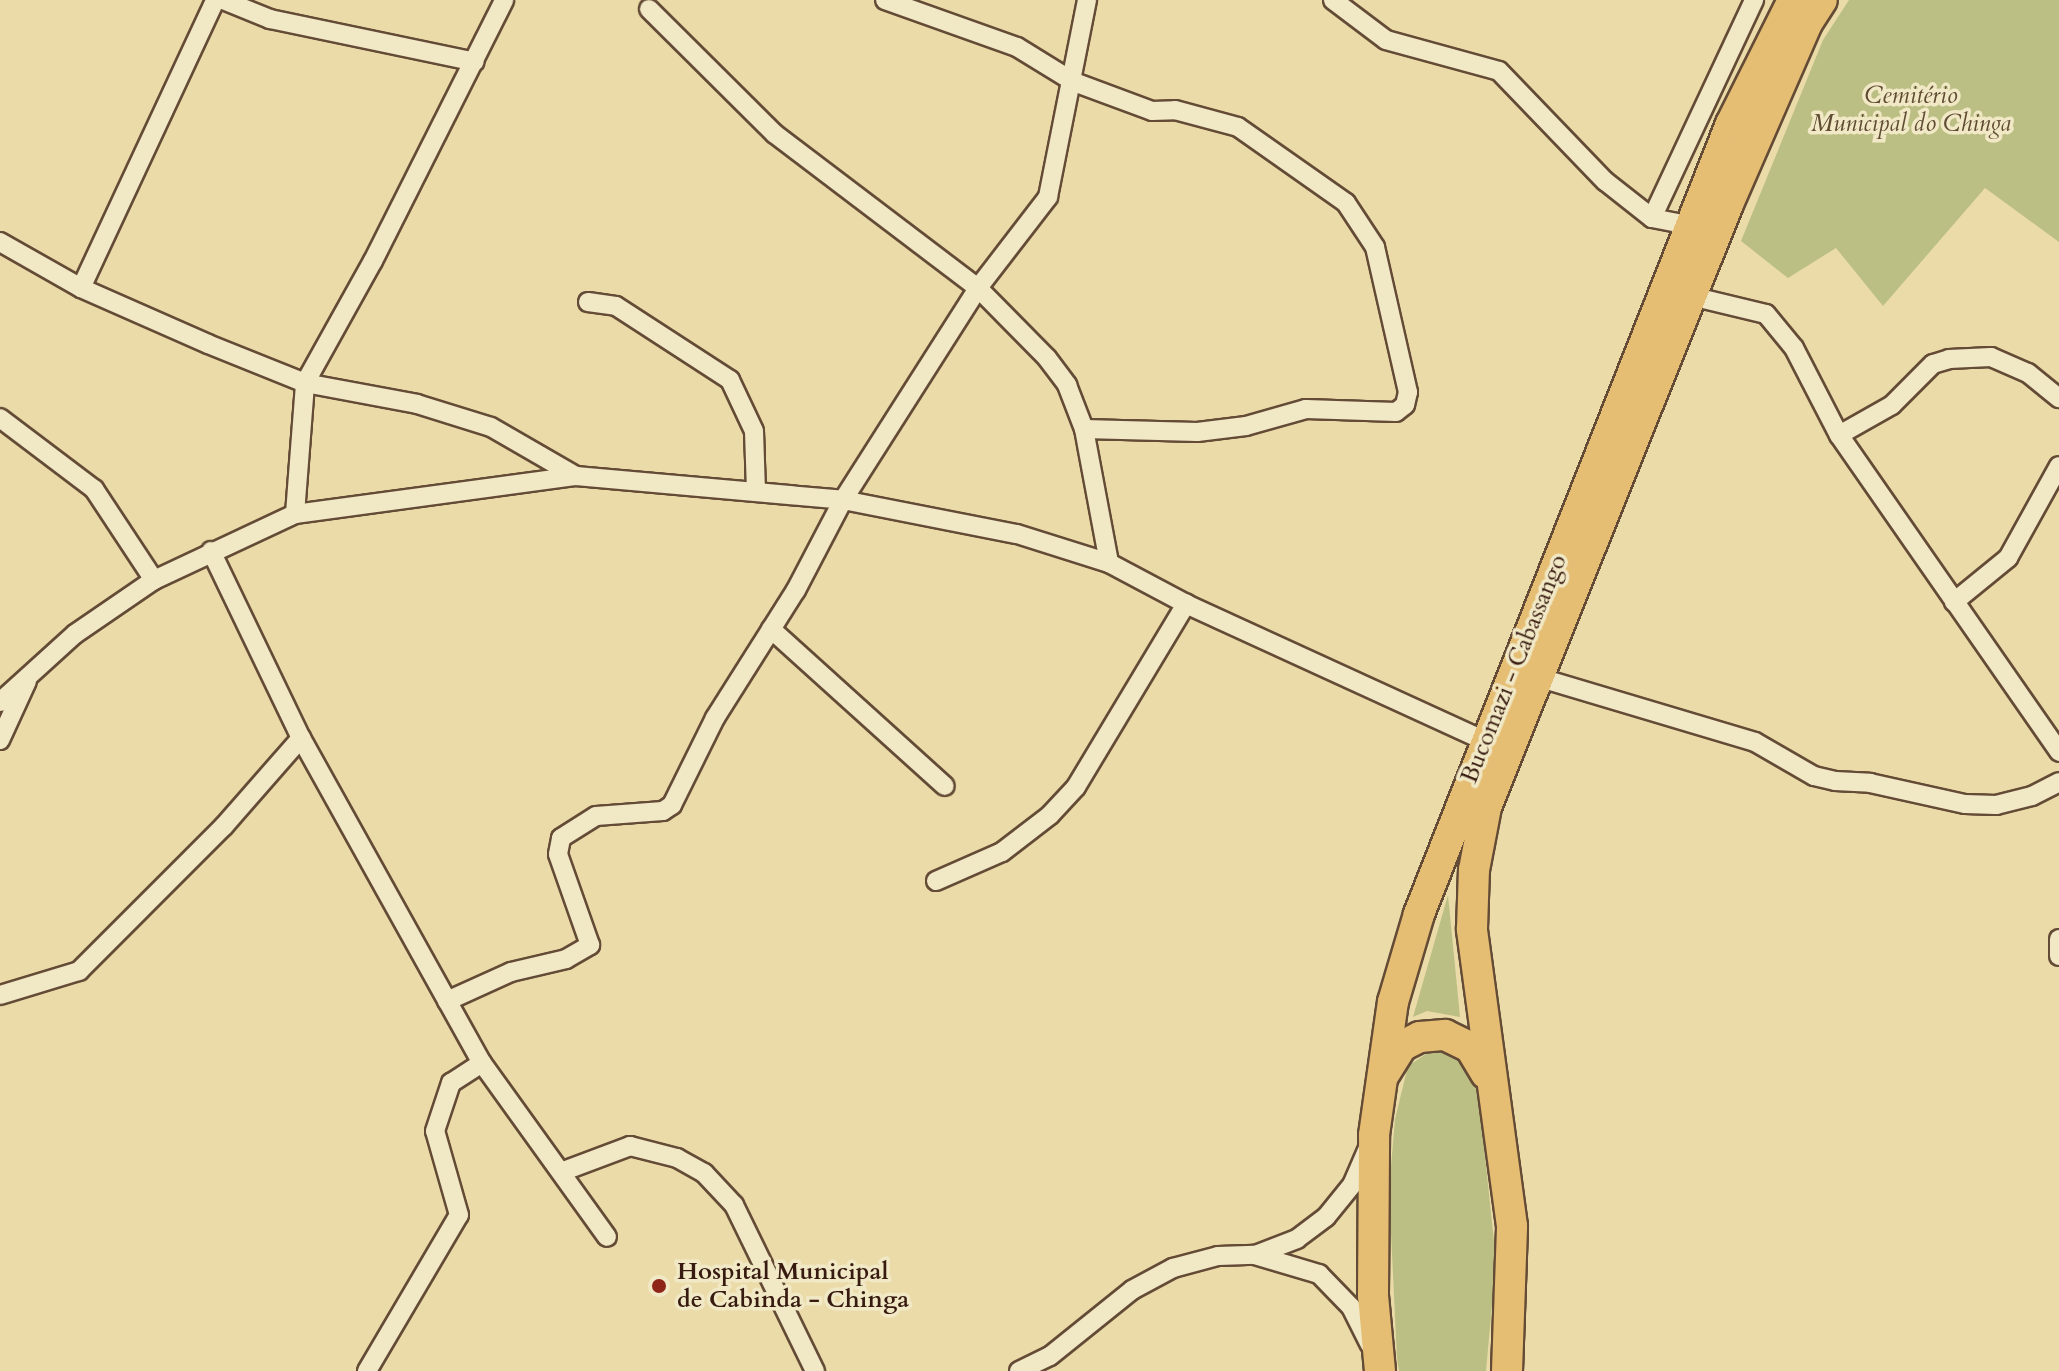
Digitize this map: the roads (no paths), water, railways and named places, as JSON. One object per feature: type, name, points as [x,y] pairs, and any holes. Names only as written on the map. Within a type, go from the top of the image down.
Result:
[{"type":"main road","name":"Bucomazi - Cabassango","points":[[1380,1367],[1371,1241],[1374,1135],[1393,1002],[1419,914],[1731,124],[1793,0]]},
{"type":"main road","name":"Bucomazi - Cabassango","points":[[1507,1371],[1512,1226],[1472,929],[1474,870],[1486,807],[1691,296],[1807,23],[1822,0]]},
{"type":"main road","points":[[1381,1078],[1402,1046],[1420,1037],[1445,1035],[1470,1047],[1494,1086]]},
{"type":"street","points":[[81,288],[215,0]]},
{"type":"street","points":[[223,0],[270,19],[475,62]]},
{"type":"street","points":[[295,514],[305,383],[475,62],[504,0]]},
{"type":"street","points":[[885,0],[1017,47],[1074,82],[1152,111],[1186,112],[1238,127],[1346,203],[1375,247],[1408,392],[1405,405],[1396,412],[1306,409],[1246,426],[1197,432],[1084,429]]},
{"type":"street","points":[[447,1001],[511,972],[566,959],[590,945],[558,854],[561,838],[596,816],[663,811],[672,805],[715,718],[771,629],[843,500],[978,288],[1048,197],[1074,82],[1087,0]]},
{"type":"street","points":[[1333,0],[1386,40],[1499,71],[1605,181],[1652,218],[1693,226]]},
{"type":"street","points":[[1652,218],[1754,0]]},
{"type":"street","points":[[649,9],[775,134],[978,288],[1047,358],[1067,385],[1084,429],[1109,563]]},
{"type":"street","points":[[0,242],[81,288],[305,383],[453,414],[491,427],[576,476]]},
{"type":"street","points":[[1691,296],[1766,314],[1794,348],[1839,435],[2059,752]]},
{"type":"street","points":[[588,302],[616,306],[730,380],[754,431],[756,492]]},
{"type":"street","points":[[1839,435],[1892,405],[1933,364],[1949,359],[1991,357],[2028,373],[2059,398]]},
{"type":"street","points":[[0,418],[94,489],[154,580]]},
{"type":"street","points":[[1954,602],[2008,558],[2059,466]]},
{"type":"street","points":[[0,702],[32,671],[154,580],[295,514],[576,476],[843,500],[1017,534],[1109,563],[1186,604],[1485,741]]},
{"type":"street","points":[[211,551],[301,738],[482,1063],[607,1237]]},
{"type":"street","points":[[936,881],[1002,852],[1040,824],[1076,787],[1186,604]]},
{"type":"street","points":[[771,629],[945,786]]},
{"type":"street","points":[[0,740],[32,671]]},
{"type":"street","points":[[1537,677],[1755,742],[1814,776],[1835,781],[1870,783],[1965,804],[1996,805],[2032,796],[2059,782]]},
{"type":"street","points":[[0,995],[79,971],[224,826],[301,738]]},
{"type":"street","points":[[2059,939],[2059,956]]},
{"type":"street","points":[[367,1371],[459,1215],[435,1131],[451,1083],[482,1063]]},
{"type":"street","points":[[1255,1255],[1297,1239],[1326,1217],[1352,1185],[1374,1135]]},
{"type":"street","points":[[561,1172],[630,1146],[677,1158],[704,1173],[734,1205],[815,1371]]},
{"type":"street","points":[[1019,1371],[1050,1356],[1132,1290],[1173,1268],[1218,1256],[1255,1255],[1319,1274],[1351,1307],[1380,1367]]},
{"type":"place","name":"Hospital Municipal de Cabinda - Chinga","points":[[659,1286]]},
{"type":"park label","name":"Cemitério Municipal do Chinga","points":[[1911,110]]}]
